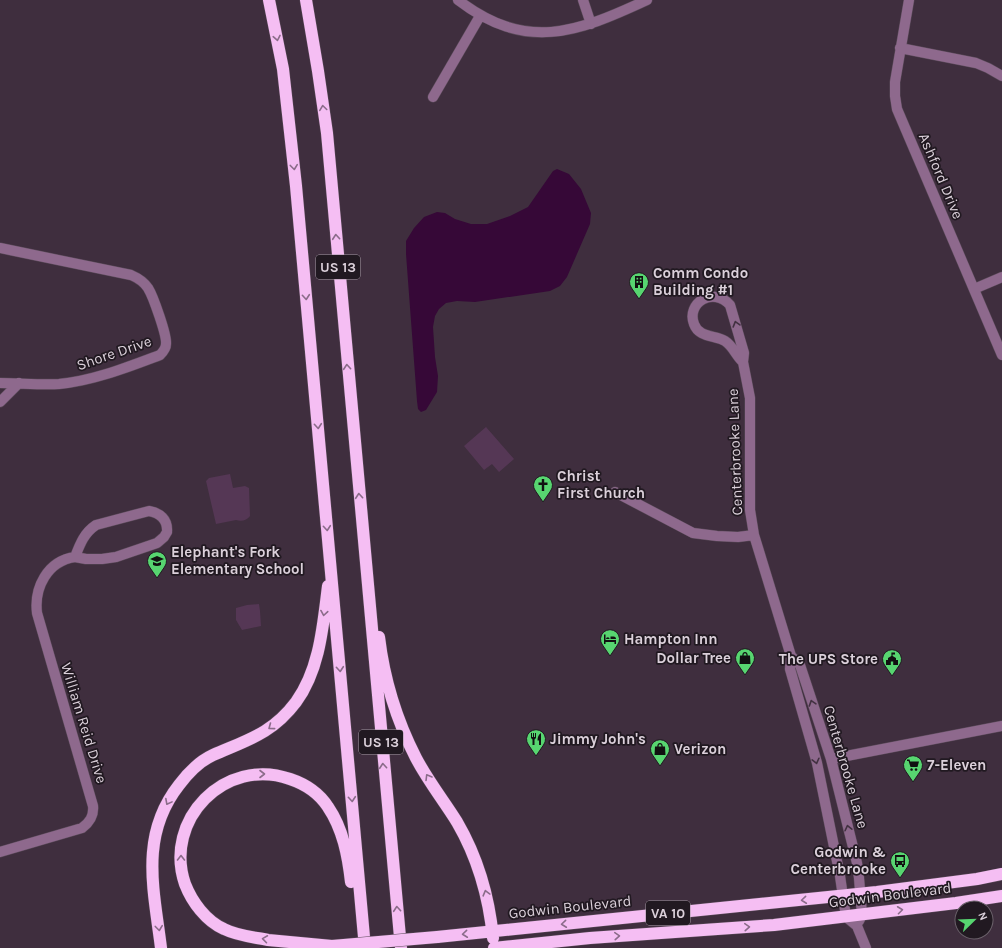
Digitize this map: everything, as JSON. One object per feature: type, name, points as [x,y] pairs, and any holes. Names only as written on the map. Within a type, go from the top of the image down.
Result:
[{"type":"highway","name":"US 13","points":[[269,0],[283,69],[296,186],[365,948]]},
{"type":"highway","name":"US 13","points":[[306,0],[318,71],[326,133],[401,948]]},
{"type":"highway","points":[[362,535],[375,599],[384,667],[398,718],[417,760],[457,822],[472,851],[486,895],[493,931],[494,948]]},
{"type":"highway","points":[[161,948],[152,871],[154,841],[160,818],[172,793],[192,771],[206,759],[261,734],[286,714],[296,701],[307,684],[317,655],[325,608],[330,561]]},
{"type":"highway","name":"Godwin Boulevard","points":[[362,916],[352,883],[347,853],[334,816],[328,805],[319,796],[297,781],[285,777],[262,774],[250,775],[229,781],[205,798],[193,814],[187,825],[183,839],[181,852],[183,877],[187,889],[195,903],[204,914],[222,929],[235,934],[269,940],[332,946],[438,937],[843,896],[919,887],[1002,874]]},
{"type":"highway","name":"Godwin Boulevard","points":[[494,948],[590,938],[774,925],[956,904],[1002,896]]},
{"type":"highway","points":[[563,948],[590,938]]},
{"type":"street","points":[[458,0],[480,16],[497,24],[515,30],[531,32],[569,30],[591,24],[647,0]]},
{"type":"street","points":[[583,0],[591,24]]},
{"type":"street","name":"Ashford Drive","points":[[910,0],[895,82],[897,109],[1002,355]]},
{"type":"street","points":[[433,97],[480,16]]},
{"type":"street","points":[[900,48],[976,63],[1002,76]]},
{"type":"street","name":"Shore Drive","points":[[0,248],[131,275],[149,289],[167,342],[166,347],[160,355],[75,382],[58,384],[0,382]]},
{"type":"street","points":[[974,289],[1002,277]]},
{"type":"street","name":"Centerbrooke Lane","points":[[742,362],[744,353],[730,306],[726,301],[714,296],[707,297],[702,300],[695,310],[693,317],[694,324],[704,335],[718,337],[726,342],[742,362],[747,377],[750,398],[750,510],[754,535],[791,656],[790,669],[817,762],[846,917]]},
{"type":"street","points":[[0,402],[19,383]]},
{"type":"street","points":[[616,492],[693,533],[738,537],[754,535]]},
{"type":"street","points":[[149,511],[161,515],[166,522],[167,532],[157,543],[116,557],[86,559],[75,557],[79,545],[86,533],[96,525],[149,511]]},
{"type":"street","name":"William Reid Drive","points":[[0,852],[82,828],[94,812],[36,613],[37,592],[41,582],[47,574],[61,562],[75,557]]},
{"type":"street","name":"Centerbrooke Lane","points":[[791,656],[800,665],[831,760],[857,863],[862,915]]},
{"type":"street","points":[[831,760],[1002,726]]},
{"type":"street","points":[[857,926],[862,915]]},
{"type":"street","points":[[846,917],[857,926],[866,948]]},
{"type":"shaded area","points":[[557,169],[569,174],[581,189],[591,213],[590,224],[567,277],[560,286],[550,291],[475,302],[457,301],[446,303],[439,309],[435,316],[433,327],[438,376],[437,392],[426,410],[421,412],[418,409],[417,401],[406,241],[414,228],[424,217],[437,212],[445,213],[455,219],[471,224],[487,224],[510,216],[528,207],[553,171]]},
{"type":"shaded area","points":[[486,427],[514,459],[499,472],[492,464],[484,470],[464,446]]},
{"type":"shaded area","points":[[230,474],[233,488],[245,486],[249,488],[250,516],[247,519],[240,521],[236,520],[216,524],[206,481],[209,478]]},
{"type":"shaded area","points":[[259,604],[261,626],[242,630],[236,620],[236,608]]},
{"type":"place","name":"Comm Condo Building #1","points":[[639,299]]},
{"type":"place","name":"Christ First Church","points":[[543,502]]},
{"type":"place","name":"Elephant's Fork Elementary School","points":[[157,578]]},
{"type":"place","name":"Hampton Inn","points":[[610,656]]},
{"type":"place","name":"Dollar Tree","points":[[745,675]]},
{"type":"place","name":"The UPS Store","points":[[892,676]]},
{"type":"place","name":"Jimmy John's","points":[[536,756]]},
{"type":"place","name":"Verizon","points":[[660,766]]},
{"type":"place","name":"7-Eleven","points":[[913,782]]},
{"type":"place","name":"Godwin & Centerbrooke","points":[[900,878]]}]
